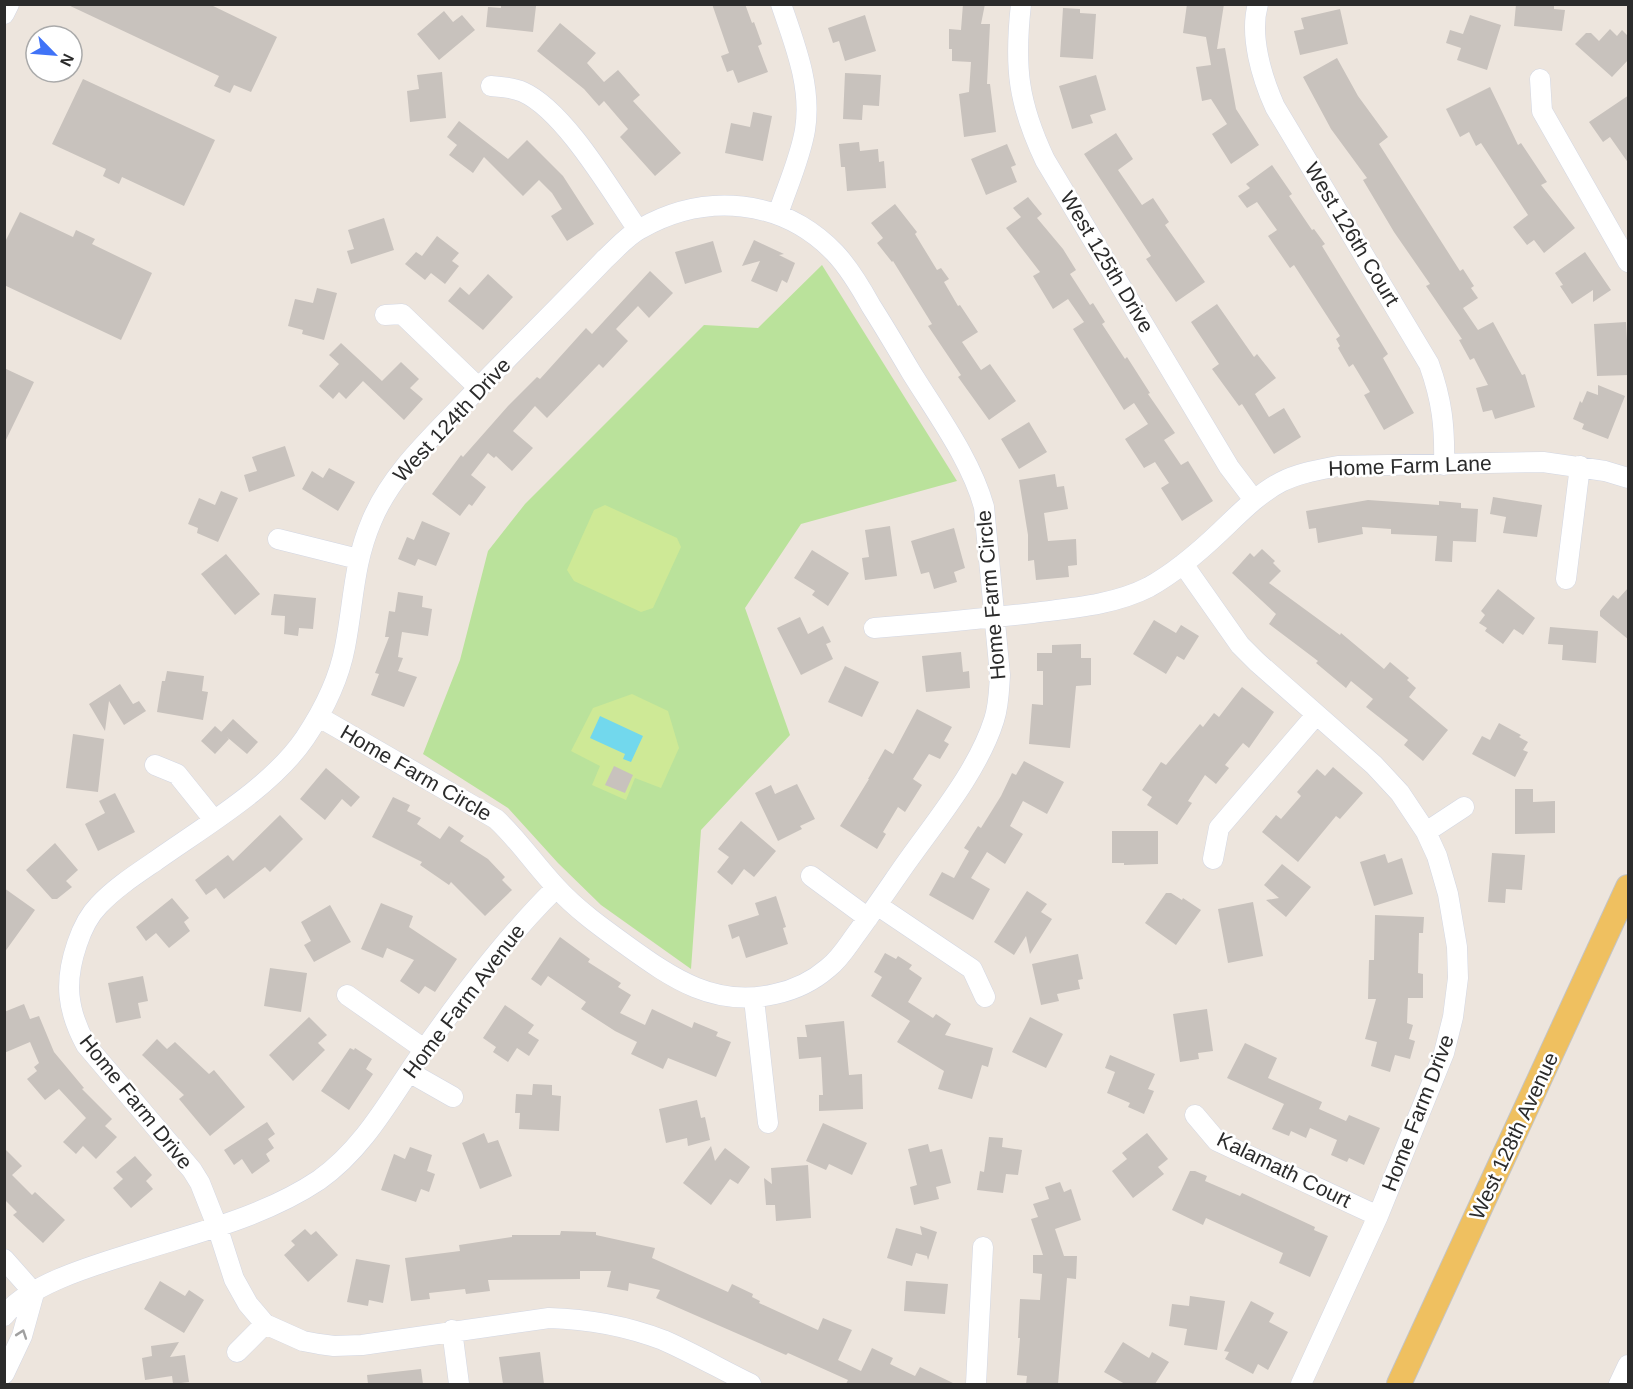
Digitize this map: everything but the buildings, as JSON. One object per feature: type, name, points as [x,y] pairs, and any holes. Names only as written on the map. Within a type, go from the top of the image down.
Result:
[{"type":"main road","name":"West 128th Avenue","points":[[1399,1384],[1629,887]]},
{"type":"street","points":[[4,14],[9,4]]},
{"type":"street","points":[[778,214],[801,149],[806,113],[798,55],[781,4]]},
{"type":"street","name":"West 125th Drive","points":[[1021,4],[1018,58],[1021,96],[1041,151],[1229,467],[1254,500]]},
{"type":"street","name":"West 126th Court","points":[[1258,4],[1256,17],[1258,56],[1263,79],[1275,107],[1429,364],[1443,412],[1444,465]]},
{"type":"street","points":[[1540,79],[1542,111],[1629,262]]},
{"type":"street","points":[[491,86],[513,88],[524,92],[549,111],[590,160],[638,230]]},
{"type":"street","name":"West 124th Drive","points":[[214,820],[280,768],[319,717],[335,680],[345,648],[358,559],[373,518],[412,457],[605,259],[638,230],[670,215],[708,206],[745,207],[778,214]]},
{"type":"street","name":"Home Farm Circle","points":[[778,214],[810,231],[843,262],[973,474],[984,507],[1000,675],[999,698],[988,738],[966,777],[873,911]]},
{"type":"street","points":[[385,315],[402,314],[479,388]]},
{"type":"street","name":"Home Farm Lane","points":[[874,628],[995,617],[1114,600],[1150,586],[1184,564],[1254,500],[1281,482],[1295,476],[1338,466],[1543,462],[1580,466],[1629,478]]},
{"type":"street","points":[[1566,579],[1580,466]]},
{"type":"street","points":[[278,539],[358,559]]},
{"type":"street","name":"Home Farm Drive","points":[[1184,564],[1239,645],[1385,776],[1400,793],[1426,832],[1437,856],[1454,922],[1458,978],[1453,1017],[1444,1053],[1378,1216],[1301,1384]]},
{"type":"street","points":[[1213,859],[1219,828],[1316,715]]},
{"type":"street","name":"Home Farm Circle","points":[[319,717],[496,819],[556,888]]},
{"type":"street","points":[[155,765],[177,774],[214,820]]},
{"type":"street","points":[[1426,832],[1464,807]]},
{"type":"street","name":"Home Farm Drive","points":[[214,820],[135,875],[99,905],[82,930],[72,959],[68,987],[69,1002],[76,1026],[86,1045],[192,1170],[200,1183],[234,1279],[248,1304],[265,1324],[303,1341],[334,1346],[362,1345],[452,1330],[549,1318],[594,1321],[663,1341],[751,1384]]},
{"type":"street","points":[[811,876],[972,969],[985,997]]},
{"type":"street","points":[[556,888],[601,927],[676,979],[719,995],[754,999],[782,993],[822,973],[840,956],[873,911]]},
{"type":"street","name":"Home Farm Avenue","points":[[4,1316],[13,1305],[64,1276],[217,1226],[274,1204],[299,1192],[337,1166],[372,1128],[424,1049],[515,930],[556,888]]},
{"type":"street","points":[[347,995],[424,1049]]},
{"type":"street","points":[[754,999],[768,1123]]},
{"type":"street","points":[[409,1072],[453,1098]]},
{"type":"street","name":"Kalamath Court","points":[[1195,1115],[1217,1141],[1378,1216]]},
{"type":"street","points":[[975,1384],[983,1247]]},
{"type":"street","points":[[4,1259],[34,1293],[22,1336],[4,1374]]},
{"type":"street","points":[[237,1352],[265,1324]]},
{"type":"street","points":[[452,1330],[459,1384]]},
{"type":"street","points":[[1619,1384],[1629,1365]]},
{"type":"green space","points":[[822,265],[957,481],[801,524],[745,608],[790,735],[701,830],[691,969],[601,905],[558,863],[508,808],[423,754],[460,660],[488,551],[525,504],[704,325],[758,328]]},
{"type":"green space","points":[[605,505],[677,538],[681,547],[653,608],[641,612],[574,581],[567,570],[594,510]]},
{"type":"green space","points":[[632,694],[668,711],[679,748],[661,788],[635,778],[626,800],[592,785],[600,766],[571,751],[593,708]]},
{"type":"water","points":[[600,716],[643,736],[631,762],[623,759],[625,754],[590,738]]}]
